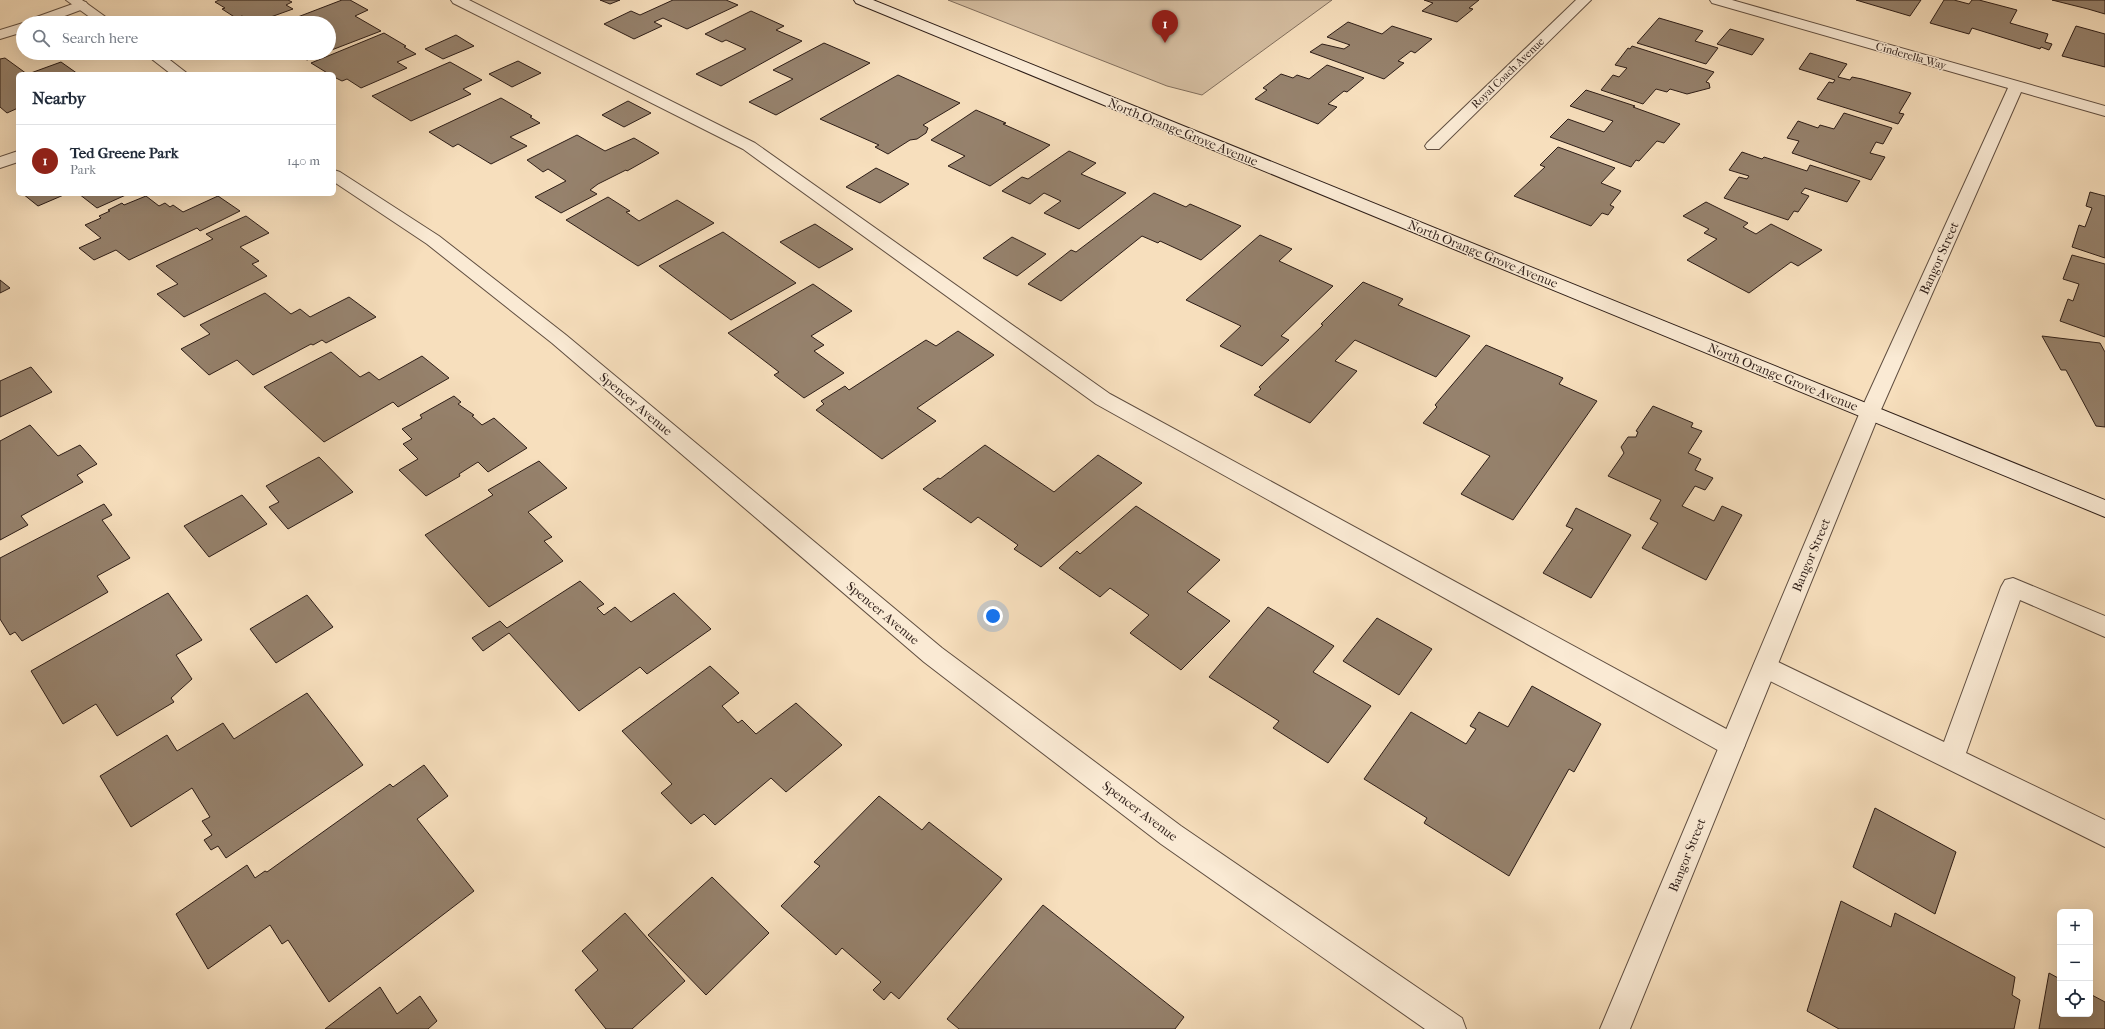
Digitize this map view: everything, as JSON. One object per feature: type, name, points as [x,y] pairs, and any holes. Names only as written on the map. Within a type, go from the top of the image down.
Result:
[{"type":"street","points":[[458,0],[749,146],[1103,399],[1732,745]]},
{"type":"street","name":"North Orange Grove Avenue","points":[[861,0],[2105,509]]},
{"type":"street","name":"Royal Coach Avenue","points":[[1432,146],[1584,0]]},
{"type":"street","name":"Cinderella Way","points":[[1717,0],[2105,111]]},
{"type":"street","points":[[48,16],[77,3],[96,16]]},
{"type":"street","points":[[0,35],[16,29]]},
{"type":"street","points":[[161,60],[178,72]]},
{"type":"street","name":"Bangor Street","points":[[1615,1029],[1870,412],[2016,86]]},
{"type":"street","points":[[0,163],[16,157]]},
{"type":"street","name":"Spencer Avenue","points":[[336,176],[433,240],[559,339],[933,655],[1172,835],[1451,1029]]},
{"type":"street","points":[[1951,758],[2013,587],[2105,628]]},
{"type":"street","points":[[1765,666],[2105,834]]},
{"type":"shaded area","points":[[948,0],[1332,0],[1202,95],[1167,86]]},
{"type":"building","points":[[219,0],[288,0],[292,2],[286,5],[293,9],[274,16],[233,16],[222,9],[225,8],[215,2]]},
{"type":"building","points":[[342,0],[350,0],[368,10],[355,16],[381,31],[336,48],[336,16],[300,16]]},
{"type":"building","points":[[600,0],[620,0],[610,4]]},
{"type":"building","points":[[673,0],[726,0],[738,5],[687,29],[663,18],[654,22],[662,26],[634,39],[604,24],[631,11],[640,15]]},
{"type":"building","points":[[1424,0],[1479,0],[1469,8],[1473,9],[1457,22],[1422,11],[1433,3]]},
{"type":"building","points":[[1856,0],[1921,0],[1910,16]]},
{"type":"building","points":[[1944,0],[1954,0],[1969,4],[1972,0],[1979,0],[2017,10],[2010,23],[2048,34],[2045,42],[2052,44],[2049,50],[2041,47],[2040,49],[1972,28],[1969,34],[1930,23]]},
{"type":"building","points":[[2052,0],[2105,0],[2105,14],[2088,9]]},
{"type":"building","points":[[751,11],[784,26],[776,30],[802,41],[721,86],[696,74],[746,49],[726,40],[722,42],[705,34]]},
{"type":"building","points":[[1659,18],[1703,31],[1695,41],[1718,48],[1706,64],[1637,43]]},
{"type":"building","points":[[1348,22],[1382,34],[1392,26],[1432,39],[1415,53],[1411,51],[1398,61],[1404,63],[1384,79],[1310,52],[1322,44],[1344,49],[1350,45],[1327,37]]},
{"type":"building","points":[[2076,26],[2105,34],[2105,67],[2062,56]]},
{"type":"building","points":[[1730,29],[1764,39],[1752,55],[1717,44]]},
{"type":"building","points":[[384,33],[406,46],[404,47],[416,54],[397,62],[407,68],[361,88],[347,79],[342,81],[336,78],[336,72],[326,72],[311,63],[318,60],[336,60],[336,53]]},
{"type":"building","points":[[456,35],[474,46],[443,59],[425,49]]},
{"type":"building","points":[[824,43],[870,63],[776,115],[749,102],[793,79],[773,70]]},
{"type":"building","points":[[1632,46],[1714,72],[1706,82],[1709,83],[1710,88],[1687,94],[1670,89],[1667,92],[1656,89],[1643,104],[1601,90],[1613,75],[1619,77],[1627,68],[1615,65],[1628,48],[1630,49]]},
{"type":"building","points":[[1810,53],[1847,64],[1838,77],[1850,80],[1852,77],[1862,79],[1911,93],[1899,113],[1904,114],[1898,124],[1817,99],[1829,82],[1833,83],[1835,80],[1799,69]]},
{"type":"building","points":[[5,58],[24,72],[16,72],[16,109],[7,113],[0,107],[0,59]]},
{"type":"building","points":[[518,61],[541,73],[512,87],[489,74]]},
{"type":"building","points":[[61,62],[75,72],[34,72]]},
{"type":"building","points":[[450,62],[482,80],[463,89],[471,94],[411,121],[372,96]]},
{"type":"building","points":[[1327,65],[1364,78],[1347,92],[1344,91],[1328,104],[1337,107],[1318,124],[1255,99],[1267,90],[1263,88],[1281,74],[1293,78],[1297,75],[1309,79]]},
{"type":"building","points":[[898,75],[960,103],[923,125],[928,128],[926,133],[917,139],[910,140],[888,154],[875,147],[879,145],[820,119]]},
{"type":"building","points":[[1586,90],[1635,106],[1633,107],[1680,124],[1664,143],[1657,141],[1639,161],[1636,160],[1631,167],[1550,137],[1568,119],[1604,132],[1613,121],[1570,106]]},
{"type":"building","points":[[501,98],[532,116],[530,117],[540,123],[510,137],[527,146],[491,164],[458,144],[453,147],[429,132]]},
{"type":"building","points":[[628,101],[651,113],[624,127],[602,115]]},
{"type":"building","points":[[976,110],[1050,145],[990,186],[948,166],[965,156],[931,140]]},
{"type":"building","points":[[1844,113],[1892,128],[1883,144],[1876,142],[1870,153],[1885,157],[1871,180],[1792,153],[1799,141],[1787,138],[1798,121],[1818,128],[1820,125],[1834,129]]},
{"type":"building","points":[[577,135],[605,151],[634,138],[659,153],[627,171],[626,170],[598,184],[590,190],[597,194],[561,213],[535,197],[566,181],[548,169],[543,172],[527,160]]},
{"type":"building","points":[[1558,147],[1615,168],[1601,183],[1621,191],[1610,205],[1614,207],[1608,215],[1602,213],[1591,226],[1514,196],[1545,167],[1540,165]]},
{"type":"building","points":[[1069,151],[1096,163],[1081,174],[1126,193],[1079,229],[1044,213],[1061,201],[1044,193],[1030,204],[1002,191],[1022,177],[1028,179]]},
{"type":"building","points":[[1742,152],[1762,159],[1764,157],[1807,171],[1810,165],[1860,181],[1847,202],[1805,188],[1801,193],[1809,196],[1798,212],[1794,211],[1788,220],[1724,198],[1739,177],[1747,179],[1749,176],[1729,170]]},
{"type":"building","points":[[876,168],[909,184],[880,203],[846,187]]},
{"type":"building","points":[[2090,192],[2105,196],[2105,258],[2072,247],[2079,225],[2085,227],[2092,208],[2086,206]]},
{"type":"building","points":[[1154,193],[1186,207],[1190,204],[1241,226],[1201,260],[1160,241],[1158,243],[1142,236],[1061,301],[1028,284],[1071,250],[1076,252]]},
{"type":"building","points":[[26,196],[61,196],[38,206]]},
{"type":"building","points":[[82,196],[124,196],[97,208]]},
{"type":"building","points":[[146,196],[159,206],[165,203],[170,207],[173,205],[183,212],[218,196],[240,211],[200,231],[197,228],[129,260],[116,250],[94,260],[79,248],[101,238],[85,225],[101,218],[99,216],[122,203],[124,205]]},
{"type":"building","points":[[608,197],[630,211],[626,212],[639,221],[677,200],[714,223],[638,266],[566,220]]},
{"type":"building","points":[[1706,202],[1748,223],[1743,227],[1756,234],[1771,224],[1822,250],[1798,266],[1791,262],[1749,293],[1687,260],[1717,239],[1704,233],[1709,229],[1683,216]]},
{"type":"building","points":[[246,216],[269,233],[240,247],[259,261],[252,264],[267,276],[184,317],[157,294],[178,284],[156,266],[213,239],[206,234]]},
{"type":"building","points":[[815,224],[853,249],[819,268],[780,242]]},
{"type":"building","points":[[723,232],[796,283],[731,320],[659,266]]},
{"type":"building","points":[[1260,235],[1292,249],[1279,261],[1333,286],[1281,336],[1289,340],[1262,366],[1220,346],[1241,326],[1186,300]]},
{"type":"building","points":[[1012,237],[1046,254],[1017,276],[983,258]]},
{"type":"building","points":[[2072,255],[2105,264],[2105,337],[2060,321],[2068,299],[2073,301],[2079,284],[2063,279]]},
{"type":"building","points":[[0,280],[10,288],[0,293]]},
{"type":"building","points":[[1363,282],[1403,299],[1398,305],[1470,336],[1436,377],[1355,340],[1335,361],[1357,371],[1310,423],[1254,395],[1261,389],[1259,387],[1323,325],[1321,324]]},
{"type":"building","points":[[813,284],[852,311],[811,336],[824,345],[814,351],[844,373],[804,398],[774,375],[779,372],[728,333]]},
{"type":"building","points":[[265,293],[291,314],[300,309],[310,317],[349,297],[376,317],[326,343],[322,340],[313,345],[311,344],[253,375],[237,360],[209,375],[181,349],[210,334],[200,325]]},
{"type":"building","points":[[958,331],[994,355],[917,408],[936,421],[882,459],[816,410],[824,404],[821,401],[845,386],[849,390],[926,340],[936,346]]},
{"type":"building","points":[[2042,336],[2100,343],[2105,352],[2105,427],[2096,426],[2066,370],[2061,370]]},
{"type":"building","points":[[1486,345],[1563,378],[1559,384],[1597,401],[1513,520],[1461,494],[1490,456],[1423,423],[1437,407],[1435,405]]},
{"type":"building","points":[[331,352],[360,377],[369,372],[379,380],[422,356],[449,378],[398,407],[393,402],[324,442],[264,387]]},
{"type":"building","points":[[31,367],[52,392],[0,417],[0,381]]},
{"type":"building","points":[[454,396],[461,402],[458,404],[474,415],[472,416],[482,425],[494,418],[527,448],[488,472],[478,462],[459,474],[460,476],[426,496],[399,470],[418,459],[403,444],[412,439],[402,429],[422,418],[420,415]]},
{"type":"building","points":[[1653,406],[1693,423],[1691,427],[1702,431],[1688,453],[1701,459],[1695,470],[1713,478],[1705,490],[1695,486],[1682,506],[1714,521],[1722,506],[1742,515],[1706,580],[1642,548],[1658,523],[1650,519],[1661,500],[1608,476],[1624,453],[1621,447],[1628,437],[1636,437],[1638,432],[1636,431]]},
{"type":"building","points":[[30,425],[58,456],[80,445],[97,464],[77,475],[83,482],[21,516],[28,525],[0,540],[0,441]]},
{"type":"building","points":[[985,445],[1054,492],[1098,455],[1142,483],[1041,567],[1014,549],[1018,545],[978,517],[971,523],[923,489],[938,478],[940,479]]},
{"type":"building","points":[[319,457],[353,492],[288,529],[269,507],[279,502],[266,486]]},
{"type":"building","points":[[539,461],[567,488],[528,512],[552,537],[544,541],[563,561],[489,607],[425,535],[493,495],[488,490]]},
{"type":"building","points":[[242,495],[267,524],[209,557],[184,526]]},
{"type":"building","points":[[104,504],[112,515],[102,520],[130,558],[97,576],[108,592],[22,641],[15,632],[10,635],[0,619],[0,558]]},
{"type":"building","points":[[1136,506],[1220,560],[1187,592],[1230,621],[1181,670],[1130,633],[1149,615],[1110,588],[1100,597],[1059,568],[1077,551],[1080,554]]},
{"type":"building","points":[[1576,508],[1631,535],[1591,598],[1543,573],[1573,529],[1566,526]]},
{"type":"building","points":[[580,581],[604,604],[597,608],[604,615],[615,607],[631,622],[674,593],[711,629],[647,674],[640,667],[579,711],[509,633],[483,651],[472,638],[500,621],[507,628]]},
{"type":"building","points":[[168,593],[202,640],[176,655],[192,679],[171,698],[174,702],[117,736],[96,704],[63,724],[31,671]]},
{"type":"building","points":[[307,595],[333,627],[276,663],[250,629]]},
{"type":"building","points":[[1268,607],[1334,646],[1313,672],[1371,706],[1328,763],[1273,728],[1279,721],[1209,677]]},
{"type":"building","points":[[1377,618],[1432,649],[1399,695],[1343,661]]},
{"type":"building","points":[[710,666],[739,693],[722,706],[738,723],[742,720],[756,734],[796,703],[842,745],[786,792],[771,778],[715,825],[704,814],[691,824],[661,793],[672,784],[622,731]]},
{"type":"building","points":[[1532,686],[1601,724],[1574,772],[1569,769],[1509,876],[1424,823],[1427,818],[1364,779],[1411,712],[1466,744],[1476,729],[1470,726],[1479,712],[1508,727]]},
{"type":"building","points":[[307,693],[363,765],[226,858],[218,846],[211,850],[204,840],[212,835],[202,821],[210,817],[192,788],[131,827],[100,776],[167,735],[177,751],[223,723],[234,739]]},
{"type":"building","points":[[424,765],[448,796],[417,819],[474,891],[329,1002],[288,940],[282,944],[270,925],[208,969],[176,914],[247,865],[255,878],[265,871],[267,872],[390,784],[393,787]]},
{"type":"building","points":[[879,796],[922,830],[929,822],[1002,879],[899,999],[891,992],[884,1000],[873,990],[881,982],[842,948],[836,955],[781,906],[820,866],[814,862]]},
{"type":"building","points":[[1875,808],[1956,852],[1935,914],[1853,867]]},
{"type":"building","points":[[712,877],[769,933],[706,995],[648,935]]},
{"type":"building","points":[[1841,901],[1891,927],[1895,913],[2015,977],[2012,995],[2020,1000],[2014,1029],[1839,1029],[1807,1011]]},
{"type":"building","points":[[1043,905],[1184,1017],[1175,1029],[959,1029],[947,1019]]},
{"type":"building","points":[[625,913],[685,981],[632,1029],[606,1029],[575,990],[598,970],[582,951]]},
{"type":"building","points":[[2049,973],[2057,977],[2057,1017],[2093,1017],[2093,996],[2105,1002],[2105,1029],[2039,1029]]},
{"type":"building","points":[[380,987],[397,1014],[420,996],[437,1021],[428,1029],[325,1029]]},
{"type":"place","name":"Ted Greene Park","points":[[1165,43]]}]
